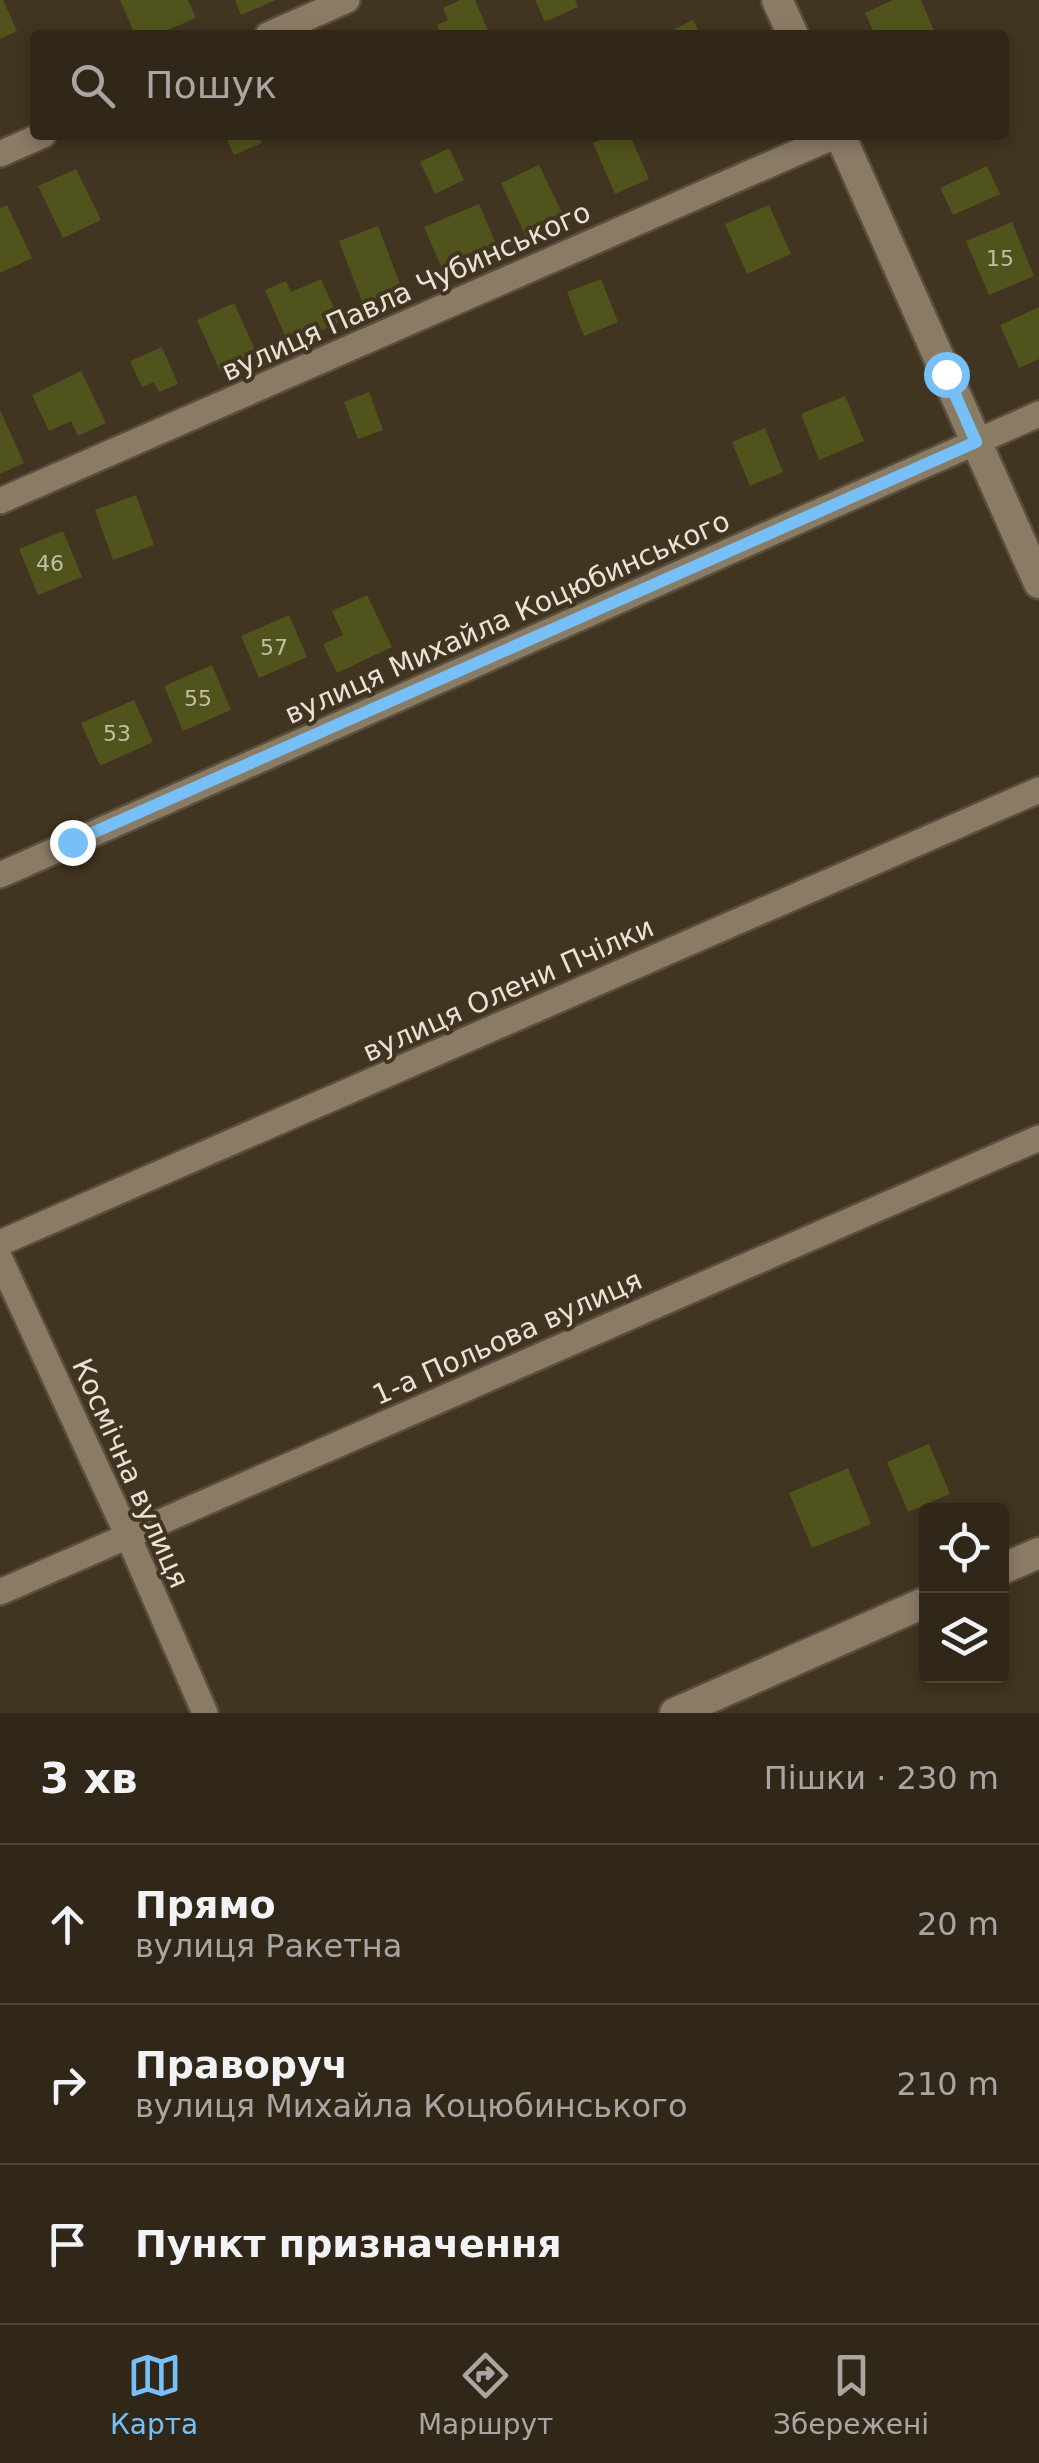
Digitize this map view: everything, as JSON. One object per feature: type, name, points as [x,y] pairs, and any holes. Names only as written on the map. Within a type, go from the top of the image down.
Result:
[{"type":"street","points":[[279,30],[346,0]]},
{"type":"street","points":[[777,0],[791,30]]},
{"type":"street","points":[[0,154],[32,140]]},
{"type":"street","name":"вулиця Павла Чубинського","points":[[0,502],[827,140]]},
{"type":"street","points":[[840,140],[1039,583]]},
{"type":"street","name":"вулиця Михайла Коцюбинського","points":[[0,875],[1039,414]]},
{"type":"street","name":"вулиця Олени Пчілки","points":[[0,1242],[1039,790]]},
{"type":"street","name":"1-а Польова вулиця","points":[[0,1592],[1039,1138]]},
{"type":"street","name":"Космічна вулиця","points":[[0,1259],[205,1713]]},
{"type":"street","points":[[1009,1567],[1039,1553]]},
{"type":"street","points":[[675,1713],[919,1605]]},
{"type":"building","points":[[0,0],[17,31],[0,39]]},
{"type":"building","points":[[120,0],[188,0],[196,18],[168,30],[133,30]]},
{"type":"building","points":[[235,0],[276,0],[241,15]]},
{"type":"building","points":[[460,0],[475,0],[488,30],[439,30],[437,25],[448,20],[443,8]]},
{"type":"building","points":[[535,0],[575,0],[578,7],[545,22]]},
{"type":"building","points":[[893,0],[921,0],[934,30],[873,30],[865,13]]},
{"type":"building","points":[[693,20],[698,30],[673,30]]},
{"type":"building","points":[[227,140],[262,143],[234,155]]},
{"type":"building","points":[[632,140],[649,179],[615,194],[593,143]]},
{"type":"building","points":[[449,148],[464,180],[435,194],[420,162]]},
{"type":"building","points":[[539,165],[565,219],[526,237],[501,183]]},
{"type":"building","points":[[987,166],[1000,194],[953,215],[940,188]]},
{"type":"building","points":[[76,169],[101,220],[63,238],[38,186]]},
{"type":"building","points":[[479,204],[498,249],[444,273],[424,227]]},
{"type":"building","points":[[7,205],[32,258],[0,273],[0,208]]},
{"type":"building","points":[[769,205],[791,254],[747,274],[725,224]]},
{"type":"building","points":[[1012,222],[1034,276],[989,295],[966,241]]},
{"type":"building","points":[[378,226],[402,289],[363,304],[339,241]]},
{"type":"building","points":[[321,279],[340,322],[289,345],[265,290],[286,281],[291,292]]},
{"type":"building","points":[[601,279],[618,322],[584,336],[567,292]]},
{"type":"building","points":[[234,303],[257,354],[220,371],[197,320]]},
{"type":"building","points":[[1039,307],[1039,359],[1019,368],[1000,325]]},
{"type":"building","points":[[162,347],[178,384],[159,392],[154,382],[142,387],[130,361]]},
{"type":"building","points":[[81,371],[106,423],[78,436],[71,421],[49,431],[32,395]]},
{"type":"building","points":[[369,392],[383,430],[358,439],[344,402]]},
{"type":"building","points":[[845,396],[864,441],[819,460],[801,414]]},
{"type":"building","points":[[0,410],[24,463],[0,474]]},
{"type":"building","points":[[765,428],[783,472],[750,486],[732,442]]},
{"type":"building","points":[[136,495],[154,545],[113,560],[95,510]]},
{"type":"building","points":[[63,531],[82,577],[38,595],[19,549]]},
{"type":"building","points":[[367,595],[392,647],[337,673],[323,644],[343,635],[332,611]]},
{"type":"building","points":[[289,615],[307,657],[259,678],[241,636]]},
{"type":"building","points":[[212,665],[231,710],[183,731],[164,686]]},
{"type":"building","points":[[134,700],[153,742],[100,766],[81,723]]},
{"type":"building","points":[[929,1444],[950,1494],[919,1503],[919,1507],[908,1512],[887,1462]]},
{"type":"building","points":[[848,1468],[871,1524],[812,1548],[789,1493]]},
{"type":"route","points":[[72,842],[976,442],[946,374]]}]
